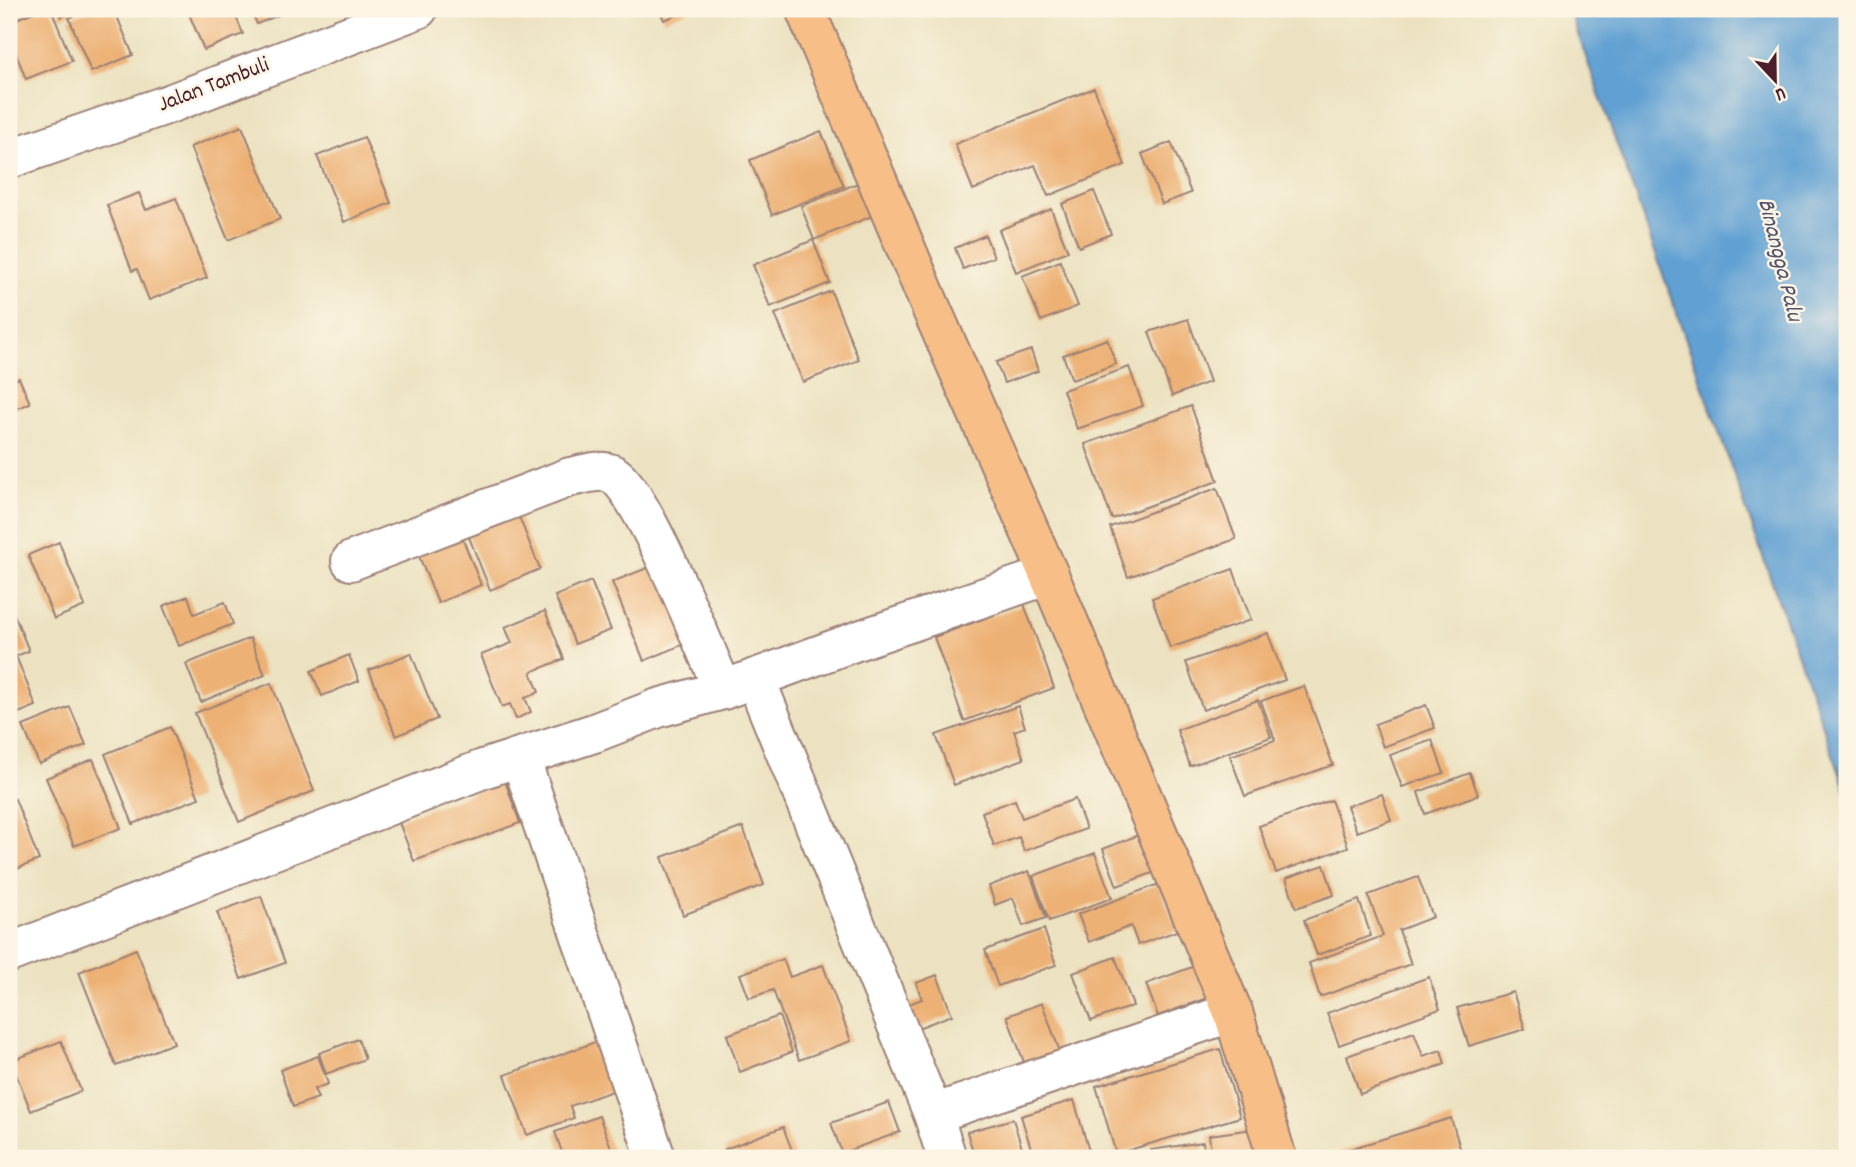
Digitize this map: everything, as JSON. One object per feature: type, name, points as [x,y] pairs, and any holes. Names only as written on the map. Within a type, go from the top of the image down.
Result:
[{"type":"main road","points":[[805,9],[970,398],[1049,575],[1233,1012],[1277,1158]]},
{"type":"street","name":"Jalan Tambuli","points":[[9,159],[169,104],[418,9]]},
{"type":"street","points":[[351,561],[570,477],[600,471],[614,474],[636,501],[739,684],[933,1114],[947,1158]]},
{"type":"street","points":[[9,953],[482,769],[594,733],[658,708],[739,684],[1049,575]]},
{"type":"street","points":[[520,757],[656,1158]]},
{"type":"street","points":[[933,1114],[1233,1012]]},
{"type":"water","name":"Binangga Palu","points":[[1569,9],[1847,9],[1847,794]]},
{"type":"building","points":[[41,9],[51,9],[72,61],[26,79],[9,36],[9,22]]},
{"type":"building","points":[[58,9],[82,9],[61,17]]},
{"type":"building","points":[[92,9],[114,9],[133,55],[91,72],[69,18]]},
{"type":"building","points":[[187,9],[233,9],[243,34],[204,50]]},
{"type":"building","points":[[250,9],[287,9],[289,11],[257,24]]},
{"type":"building","points":[[659,9],[693,9],[664,20]]},
{"type":"building","points":[[1094,88],[1125,165],[1048,196],[1035,165],[973,190],[955,144]]},
{"type":"building","points":[[242,126],[280,219],[228,240],[190,147]]},
{"type":"building","points":[[821,131],[844,186],[772,215],[750,160]]},
{"type":"building","points":[[364,137],[391,203],[344,222],[317,156]]},
{"type":"building","points":[[1171,142],[1191,193],[1162,204],[1142,154]]},
{"type":"building","points":[[858,183],[872,216],[814,240],[801,206]]},
{"type":"building","points":[[1094,191],[1111,234],[1079,247],[1062,204]]},
{"type":"building","points":[[139,193],[146,210],[176,198],[207,278],[149,300],[137,269],[132,271],[107,205]]},
{"type":"building","points":[[1051,209],[1068,251],[1016,272],[999,230]]},
{"type":"building","points":[[985,235],[994,257],[963,269],[955,248]]},
{"type":"building","points":[[813,240],[830,283],[770,307],[753,265]]},
{"type":"building","points":[[1060,261],[1078,306],[1041,321],[1022,276]]},
{"type":"building","points":[[831,291],[859,360],[803,382],[775,314]]},
{"type":"building","points":[[1188,319],[1210,382],[1172,396],[1149,332]]},
{"type":"building","points":[[1107,339],[1116,364],[1072,380],[1063,355]]},
{"type":"building","points":[[1031,350],[1038,371],[1004,383],[996,362]]},
{"type":"building","points":[[1129,367],[1143,406],[1077,429],[1063,390]]},
{"type":"building","points":[[19,378],[30,403],[9,412],[9,382]]},
{"type":"building","points":[[1191,406],[1218,481],[1112,519],[1085,444]]},
{"type":"building","points":[[1217,488],[1236,539],[1128,577],[1110,527]]},
{"type":"building","points":[[513,502],[540,569],[490,590],[463,522]]},
{"type":"building","points":[[460,532],[481,585],[438,603],[416,549]]},
{"type":"building","points":[[59,542],[85,606],[54,619],[28,555]]},
{"type":"building","points":[[657,564],[689,642],[644,661],[612,582]]},
{"type":"building","points":[[1233,569],[1251,620],[1170,648],[1152,598]]},
{"type":"building","points":[[591,581],[611,630],[575,644],[555,596]]},
{"type":"building","points":[[188,596],[194,614],[225,602],[233,624],[179,646],[163,606]]},
{"type":"building","points":[[9,602],[29,651],[16,656],[36,706],[9,717]]},
{"type":"building","points":[[1024,604],[1054,688],[964,721],[934,637]]},
{"type":"building","points":[[545,611],[564,659],[531,672],[539,692],[525,698],[531,712],[516,719],[510,704],[502,707],[481,655],[512,643],[505,627]]},
{"type":"building","points":[[1268,633],[1285,680],[1203,710],[1186,662]]},
{"type":"building","points":[[250,638],[265,675],[201,702],[186,664]]},
{"type":"building","points":[[411,653],[437,719],[396,736],[369,670]]},
{"type":"building","points":[[349,655],[359,681],[322,696],[311,671]]},
{"type":"building","points":[[271,683],[314,791],[239,822],[195,713]]},
{"type":"building","points":[[1304,686],[1333,765],[1245,796],[1230,756],[1275,740],[1261,701]]},
{"type":"building","points":[[1258,700],[1271,737],[1190,766],[1177,730]]},
{"type":"building","points":[[1426,705],[1435,728],[1383,747],[1375,724]]},
{"type":"building","points":[[1018,706],[1025,727],[1014,731],[1024,759],[954,785],[936,735]]},
{"type":"building","points":[[70,707],[86,745],[39,764],[23,726]]},
{"type":"building","points":[[170,727],[199,798],[133,824],[105,754]]},
{"type":"building","points":[[1432,740],[1444,773],[1402,787],[1390,755]]},
{"type":"building","points":[[93,759],[121,828],[74,846],[46,778]]},
{"type":"building","points":[[1470,773],[1478,795],[1425,814],[1418,792]]},
{"type":"building","points":[[505,781],[520,823],[414,861],[398,820]]},
{"type":"building","points":[[1382,794],[1391,820],[1357,832],[1347,806]]},
{"type":"building","points":[[15,799],[39,860],[9,872],[9,802]]},
{"type":"building","points":[[1075,799],[1086,829],[1024,851],[1019,837],[994,846],[982,812],[1015,800],[1022,818]]},
{"type":"building","points":[[1331,800],[1348,847],[1276,873],[1259,826]]},
{"type":"building","points":[[743,827],[764,885],[683,915],[662,857]]},
{"type":"building","points":[[1146,832],[1161,870],[1117,886],[1103,849]]},
{"type":"building","points":[[1095,853],[1112,898],[1049,921],[1033,876]]},
{"type":"building","points":[[1324,865],[1334,895],[1296,908],[1286,878]]},
{"type":"building","points":[[1029,871],[1046,918],[1023,926],[1013,898],[995,905],[989,886]]},
{"type":"building","points":[[1418,877],[1433,917],[1399,930],[1411,964],[1320,997],[1309,963],[1383,936],[1368,895]]},
{"type":"building","points":[[1159,884],[1177,931],[1138,945],[1131,926],[1089,942],[1078,914]]},
{"type":"building","points":[[261,896],[285,963],[241,979],[217,912]]},
{"type":"building","points":[[1359,900],[1371,936],[1317,955],[1304,920]]},
{"type":"building","points":[[1044,929],[1056,965],[998,986],[985,950]]},
{"type":"building","points":[[136,949],[174,1043],[116,1066],[79,972]]},
{"type":"building","points":[[1115,957],[1133,1006],[1091,1021],[1073,973]]},
{"type":"building","points":[[783,959],[790,977],[823,965],[851,1041],[799,1060],[773,990],[749,998],[740,974]]},
{"type":"building","points":[[1200,964],[1212,996],[1158,1016],[1146,984]]},
{"type":"building","points":[[937,975],[952,1015],[918,1028],[909,1004],[922,999],[916,983]]},
{"type":"building","points":[[1429,977],[1440,1009],[1339,1045],[1327,1013]]},
{"type":"building","points":[[1513,992],[1525,1029],[1469,1046],[1457,1008]]},
{"type":"building","points":[[1042,1003],[1060,1052],[1025,1065],[1007,1016]]},
{"type":"building","points":[[779,1016],[792,1052],[740,1072],[727,1035]]},
{"type":"building","points":[[1414,1032],[1423,1056],[1441,1050],[1445,1064],[1360,1094],[1347,1056]]},
{"type":"building","points":[[606,1038],[624,1087],[570,1106],[574,1118],[527,1135],[505,1075]]},
{"type":"building","points":[[358,1039],[365,1059],[326,1074],[319,1053]]},
{"type":"building","points":[[61,1041],[81,1091],[31,1111],[11,1061]]},
{"type":"building","points":[[1220,1049],[1240,1117],[1116,1154],[1096,1086]]},
{"type":"building","points":[[318,1056],[328,1084],[314,1089],[318,1098],[293,1107],[280,1070]]},
{"type":"building","points":[[1074,1100],[1091,1158],[1034,1158],[1021,1116]]},
{"type":"building","points":[[889,1102],[900,1132],[842,1153],[831,1123]]},
{"type":"building","points":[[599,1116],[615,1158],[564,1158],[555,1132]]},
{"type":"building","points":[[1451,1118],[1461,1151],[1438,1158],[1320,1158]]},
{"type":"building","points":[[1013,1119],[1025,1158],[975,1158],[967,1132]]},
{"type":"building","points":[[783,1127],[795,1158],[728,1158],[725,1149]]},
{"type":"building","points":[[1253,1129],[1257,1158],[1212,1158],[1209,1135]]},
{"type":"building","points":[[1203,1142],[1205,1158],[1152,1158],[1151,1150]]}]
